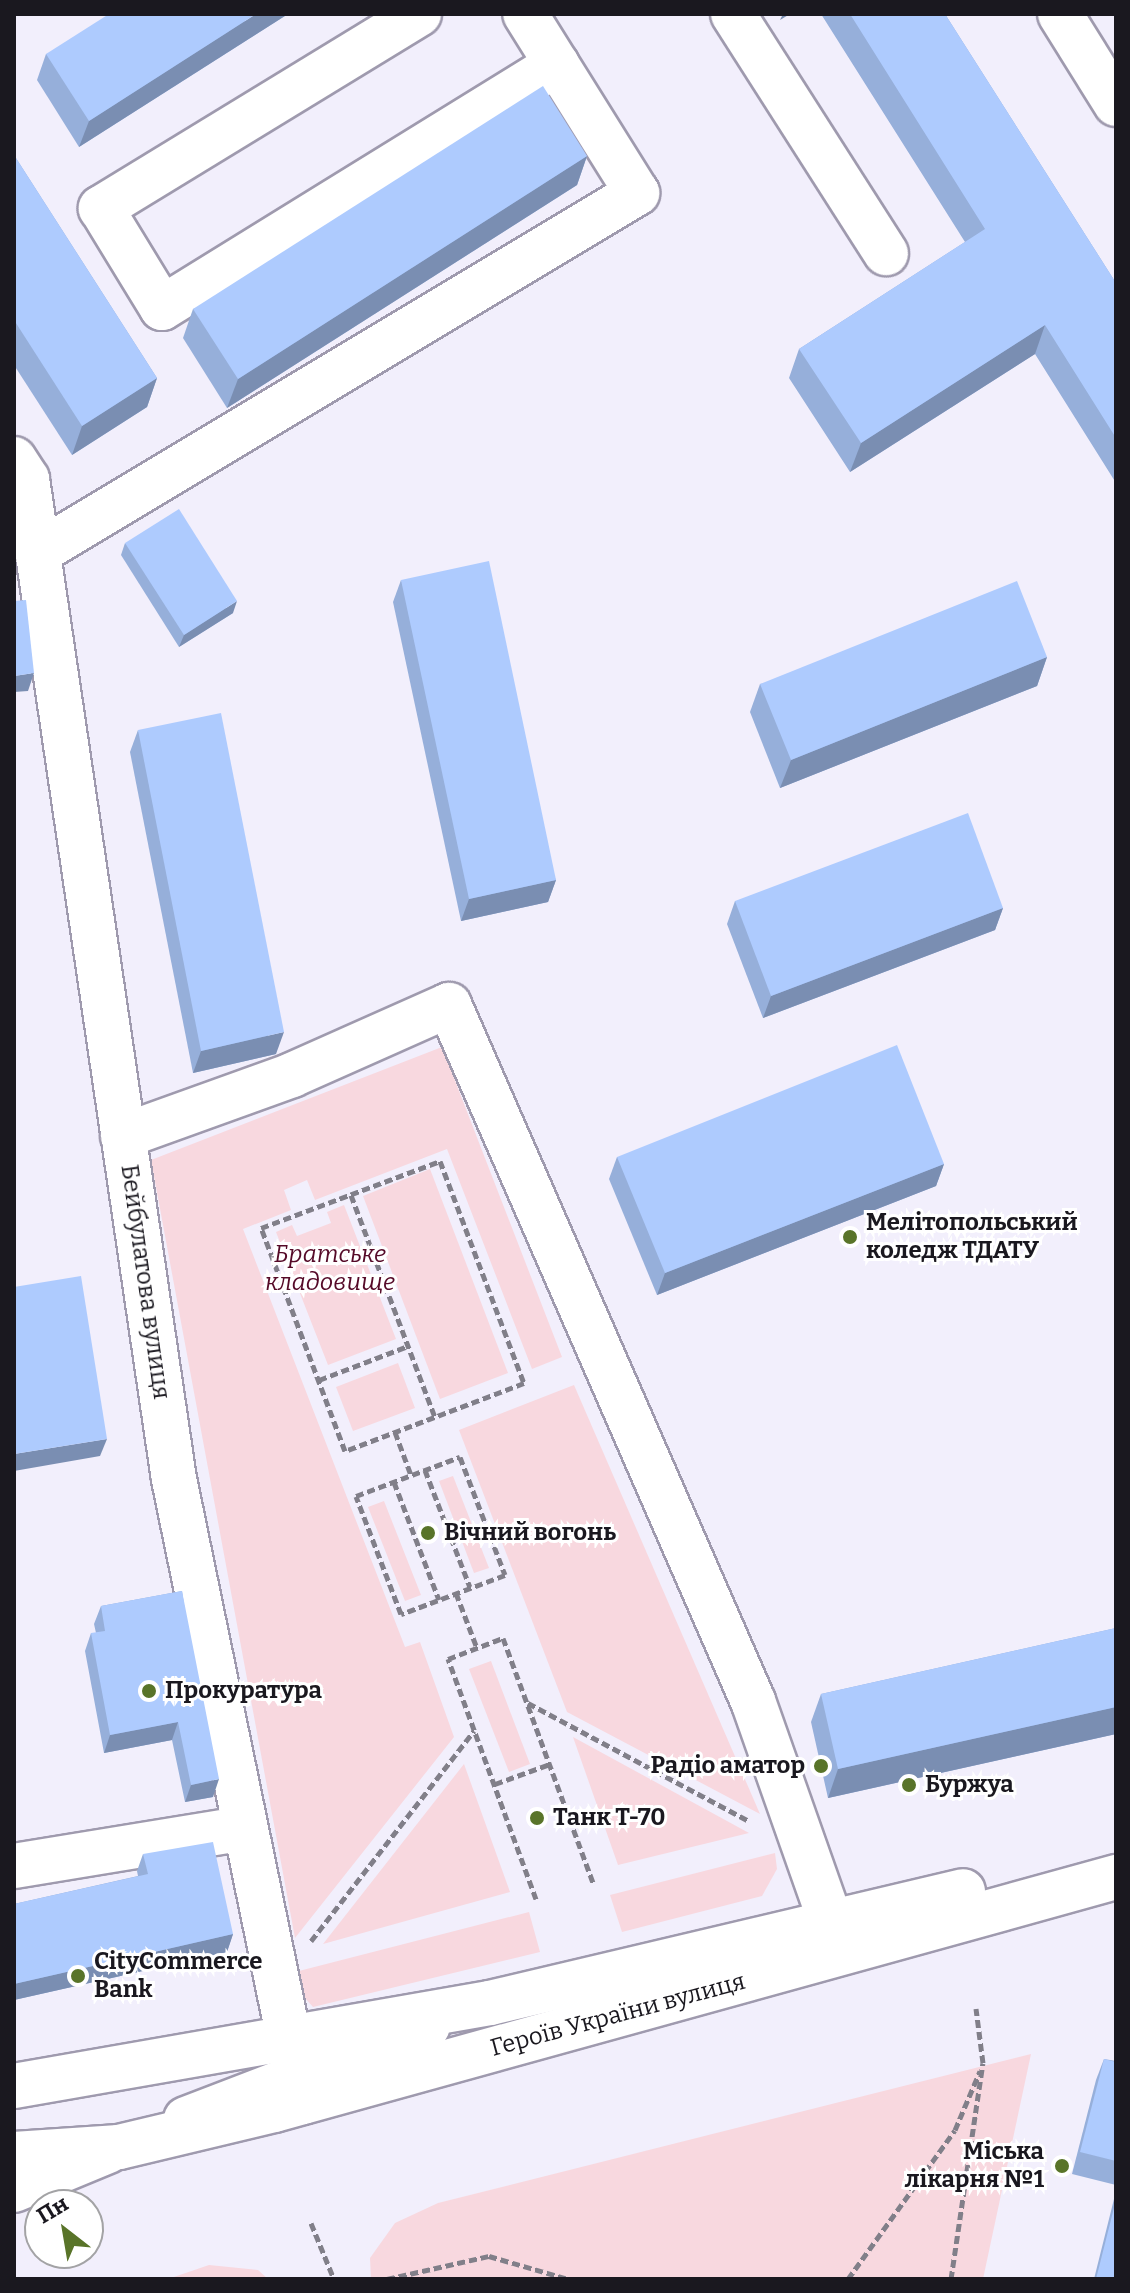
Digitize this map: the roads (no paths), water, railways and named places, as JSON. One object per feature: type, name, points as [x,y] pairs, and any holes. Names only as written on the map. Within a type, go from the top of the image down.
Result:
[{"type":"main road","points":[[419,14],[101,208],[162,308],[557,64]]},
{"type":"main road","points":[[37,553],[637,193],[525,14]]},
{"type":"main road","points":[[733,14],[886,253]]},
{"type":"main road","points":[[1068,17],[1116,104]]},
{"type":"main road","name":"Бейбулатова вулиця","points":[[18,473],[37,553],[174,1479],[295,2072]]},
{"type":"main road","points":[[123,1136],[292,1075],[449,1005],[753,1701],[830,1920]]},
{"type":"main road","points":[[14,1866],[245,1828]]},
{"type":"main road","name":"Героїв України вулиця","points":[[14,2154],[119,2147],[295,2072],[490,2003],[830,1920],[1116,1859]]},
{"type":"main road","name":"Героїв України вулиця","points":[[14,2086],[295,2072],[1116,1877]]},
{"type":"main road","points":[[14,2190],[119,2147]]},
{"type":"place","name":"Мелітопольський коледж ТДАТУ","points":[[850,1237]]},
{"type":"place","name":"Вічний вогонь","points":[[428,1533]]},
{"type":"place","name":"Прокуратура","points":[[149,1691]]},
{"type":"place","name":"Радіо аматор","points":[[821,1766]]},
{"type":"place","name":"Буржуа","points":[[909,1785]]},
{"type":"place","name":"Танк Т-70","points":[[537,1818]]},
{"type":"place","name":"CityCommerce Bank","points":[[78,1976]]},
{"type":"place","name":"Міська лікарня №1","points":[[1062,2166]]},
{"type":"park label","name":"Братське кладовище","points":[[330,1269]]}]
